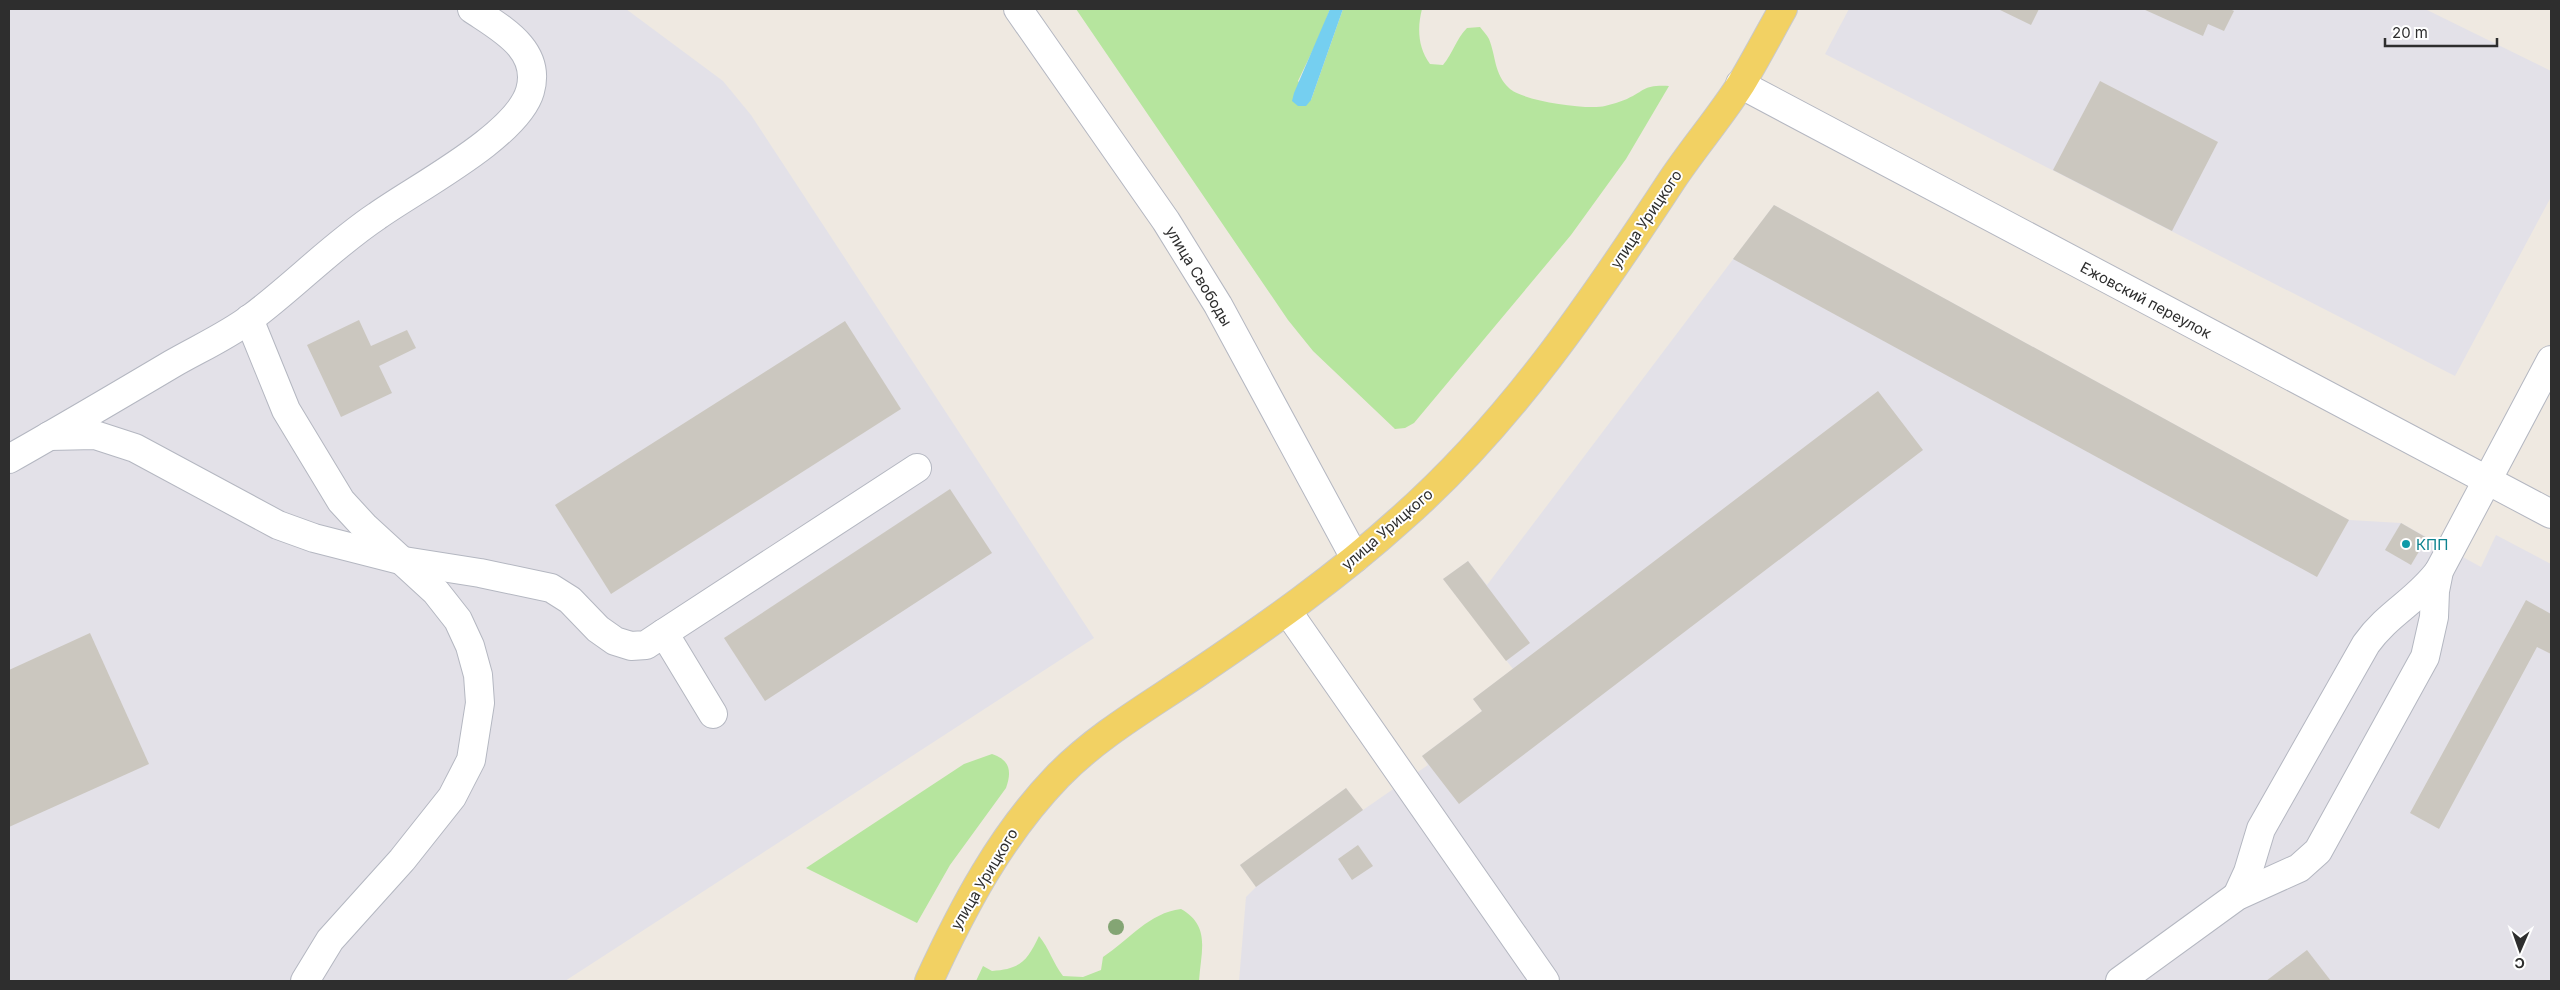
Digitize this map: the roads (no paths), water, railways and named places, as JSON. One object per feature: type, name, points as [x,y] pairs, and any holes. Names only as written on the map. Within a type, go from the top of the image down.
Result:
[{"type":"main road","name":"улица Урицкого","points":[[929,981],[968,902],[993,858],[1014,828],[1059,775],[1118,726],[1288,612],[1403,518],[1480,444],[1571,330],[1740,84],[1783,9]]},
{"type":"street","points":[[9,459],[249,320],[376,216],[438,177],[508,126],[524,106],[530,90],[532,72],[528,56],[515,38],[472,9]]},
{"type":"street","name":"улица Свободы","points":[[1018,9],[1128,165],[1213,296],[1356,558]]},
{"type":"street","name":"Ежовский переулок","points":[[1740,84],[2551,514]]},
{"type":"street","points":[[249,320],[286,410],[341,501],[364,526],[436,592],[458,620],[470,646],[478,674],[480,703],[471,760],[452,797],[432,825],[330,940],[305,981]]},
{"type":"street","points":[[2237,896],[2248,872],[2262,829],[2366,644],[2387,618],[2429,585],[2439,571],[2551,360]]},
{"type":"street","points":[[49,436],[95,435],[135,448],[278,525],[341,546],[404,562],[489,574],[551,588],[570,600],[598,629],[615,641],[631,646],[646,645],[917,468]]},
{"type":"street","points":[[2120,981],[2237,896],[2299,868],[2318,850],[2425,657],[2434,617],[2435,590],[2439,571]]},
{"type":"street","points":[[1288,612],[1545,981]]},
{"type":"street","points":[[664,633],[713,714]]},
{"type":"water","points":[[1330,9],[1343,9],[1311,100],[1306,106],[1298,106],[1292,101],[1294,93]]},
{"type":"place","name":"КПП","points":[[2406,544]]}]
